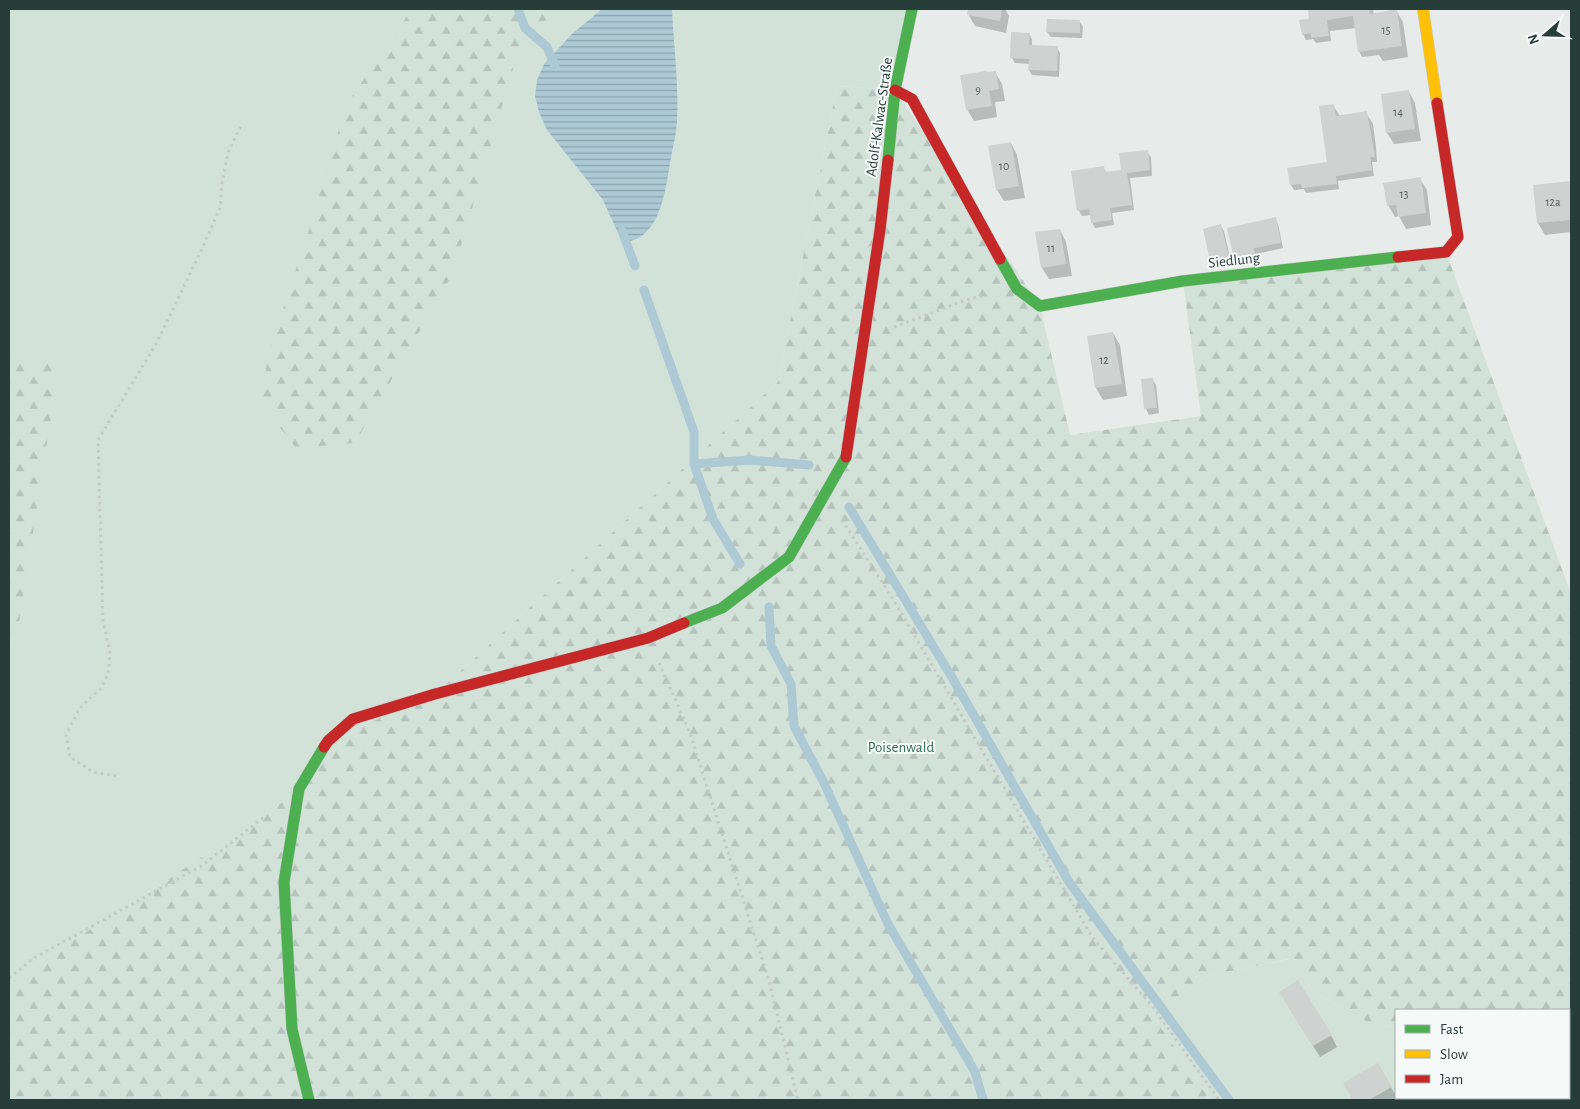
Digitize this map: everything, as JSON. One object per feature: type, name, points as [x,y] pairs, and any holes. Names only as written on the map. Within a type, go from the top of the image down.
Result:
[{"type":"street","name":"Adolf-Kalwac-Straße","points":[[309,1100],[292,1029],[284,882],[299,789],[328,741],[353,719],[435,694],[648,638],[722,608],[789,557],[846,459],[880,230],[895,90],[912,9]]},
{"type":"street","name":"Siedlung","points":[[895,90],[912,99],[1017,289],[1040,306],[1183,281],[1446,252],[1458,236],[1423,9]]},
{"type":"path","points":[[116,776],[93,772],[70,757],[66,735],[80,708],[101,688],[108,674],[110,653],[103,620],[98,440],[156,344],[202,249],[220,208],[222,183],[228,153],[241,125]]},
{"type":"path","points":[[865,329],[894,327],[966,300],[1017,289]]},
{"type":"path","points":[[825,495],[893,599],[1092,937],[1153,1007],[1219,1100]]},
{"type":"path","points":[[648,638],[692,742],[769,981],[798,1100]]},
{"type":"path","points":[[9,978],[34,958],[203,865],[269,812]]},
{"type":"green space","points":[[9,9],[912,9],[895,90],[837,86],[778,382],[435,694],[299,789],[262,818],[9,982]]},
{"type":"green space","points":[[412,9],[578,9],[525,28],[453,273],[355,443],[296,448],[259,401],[272,342],[309,230],[346,105]]},
{"type":"green space","name":"Poisenwald","points":[[837,86],[895,90],[1040,306],[1070,435],[1201,416],[1183,281],[1446,252],[1571,594],[1571,1100],[1468,1099],[1570,1099],[1570,1009],[1395,1009],[1395,1027],[1375,1026],[1322,997],[1293,958],[1207,976],[1152,1015],[1211,1100],[9,1100],[9,982],[262,818],[299,789],[328,741],[435,694],[778,382]]},
{"type":"green space","points":[[9,356],[59,364],[14,656],[9,656]]},
{"type":"green space","points":[[1294,958],[1322,997],[1375,1026],[1395,1027],[1395,1099],[1468,1100],[1211,1100],[1152,1015],[1207,976]]},
{"type":"water","points":[[602,9],[672,9],[677,81],[677,123],[667,182],[660,209],[647,231],[637,239],[625,242],[617,231],[603,200],[547,130],[539,112],[535,96],[537,80],[544,64],[572,34]]},
{"type":"building","points":[[968,9],[1002,9],[1000,21],[967,15]]},
{"type":"building","points":[[1308,9],[1369,9],[1370,14],[1397,9],[1402,46],[1358,52],[1353,16],[1327,20],[1329,36],[1311,38],[1311,33],[1302,35],[1299,20],[1309,19]]},
{"type":"building","points":[[1047,19],[1080,20],[1080,33],[1046,32]]},
{"type":"building","points":[[1011,32],[1030,33],[1029,45],[1058,46],[1057,71],[1028,70],[1029,59],[1010,58]]},
{"type":"building","points":[[996,71],[999,89],[989,91],[992,106],[966,110],[960,75]]},
{"type":"building","points":[[1409,90],[1415,129],[1386,133],[1381,94]]},
{"type":"building","points":[[1334,104],[1336,116],[1367,111],[1375,157],[1370,157],[1372,170],[1336,176],[1337,184],[1302,188],[1301,184],[1290,185],[1287,168],[1327,162],[1319,106]]},
{"type":"building","points":[[1011,142],[1019,186],[996,190],[988,146]]},
{"type":"building","points":[[1148,150],[1150,170],[1127,173],[1132,205],[1110,208],[1112,220],[1091,223],[1089,209],[1077,211],[1071,171],[1104,166],[1105,172],[1121,170],[1119,153]]},
{"type":"building","points":[[1421,177],[1426,213],[1398,217],[1396,205],[1387,206],[1383,183]]},
{"type":"building","points":[[1571,181],[1571,220],[1537,223],[1533,185]]},
{"type":"building","points":[[1276,217],[1281,243],[1254,248],[1256,259],[1235,264],[1227,228]]},
{"type":"building","points":[[1221,224],[1229,257],[1210,261],[1203,229]]},
{"type":"building","points":[[1060,229],[1066,264],[1041,268],[1035,232]]},
{"type":"building","points":[[1113,332],[1122,384],[1095,388],[1087,336]]},
{"type":"building","points":[[1153,378],[1157,408],[1144,409],[1141,379]]},
{"type":"building","points":[[1298,980],[1332,1035],[1313,1046],[1279,992]]},
{"type":"building","points":[[1378,1063],[1392,1087],[1369,1100],[1353,1100],[1343,1083]]},
{"type":"waterway","points":[[518,9],[525,28],[547,47],[555,66]]},
{"type":"waterway","points":[[622,231],[635,266]]},
{"type":"waterway","points":[[644,290],[694,432],[694,464],[713,519],[740,564]]},
{"type":"waterway","points":[[694,464],[750,460],[809,465]]},
{"type":"waterway","points":[[849,507],[953,679],[1069,882],[1229,1100]]},
{"type":"waterway","points":[[769,607],[771,646],[791,684],[794,726],[824,783],[888,924],[975,1072],[983,1100]]},
{"type":"traffic: fast","points":[[888,160],[895,90],[912,9]]},
{"type":"traffic: fast","points":[[1000,259],[1017,289],[1040,306],[1183,281],[1398,257]]},
{"type":"traffic: fast","points":[[684,623],[722,608],[789,557],[846,457]]},
{"type":"traffic: fast","points":[[309,1100],[292,1029],[284,882],[299,789],[324,747]]},
{"type":"traffic: slow","points":[[1423,9],[1437,103]]},
{"type":"traffic: jam","points":[[895,90],[912,99],[1000,259]]},
{"type":"traffic: jam","points":[[1398,257],[1446,252],[1458,237],[1437,103]]},
{"type":"traffic: jam","points":[[846,457],[880,230],[888,160]]},
{"type":"traffic: jam","points":[[324,747],[328,741],[353,719],[435,694],[648,638],[684,623]]}]
